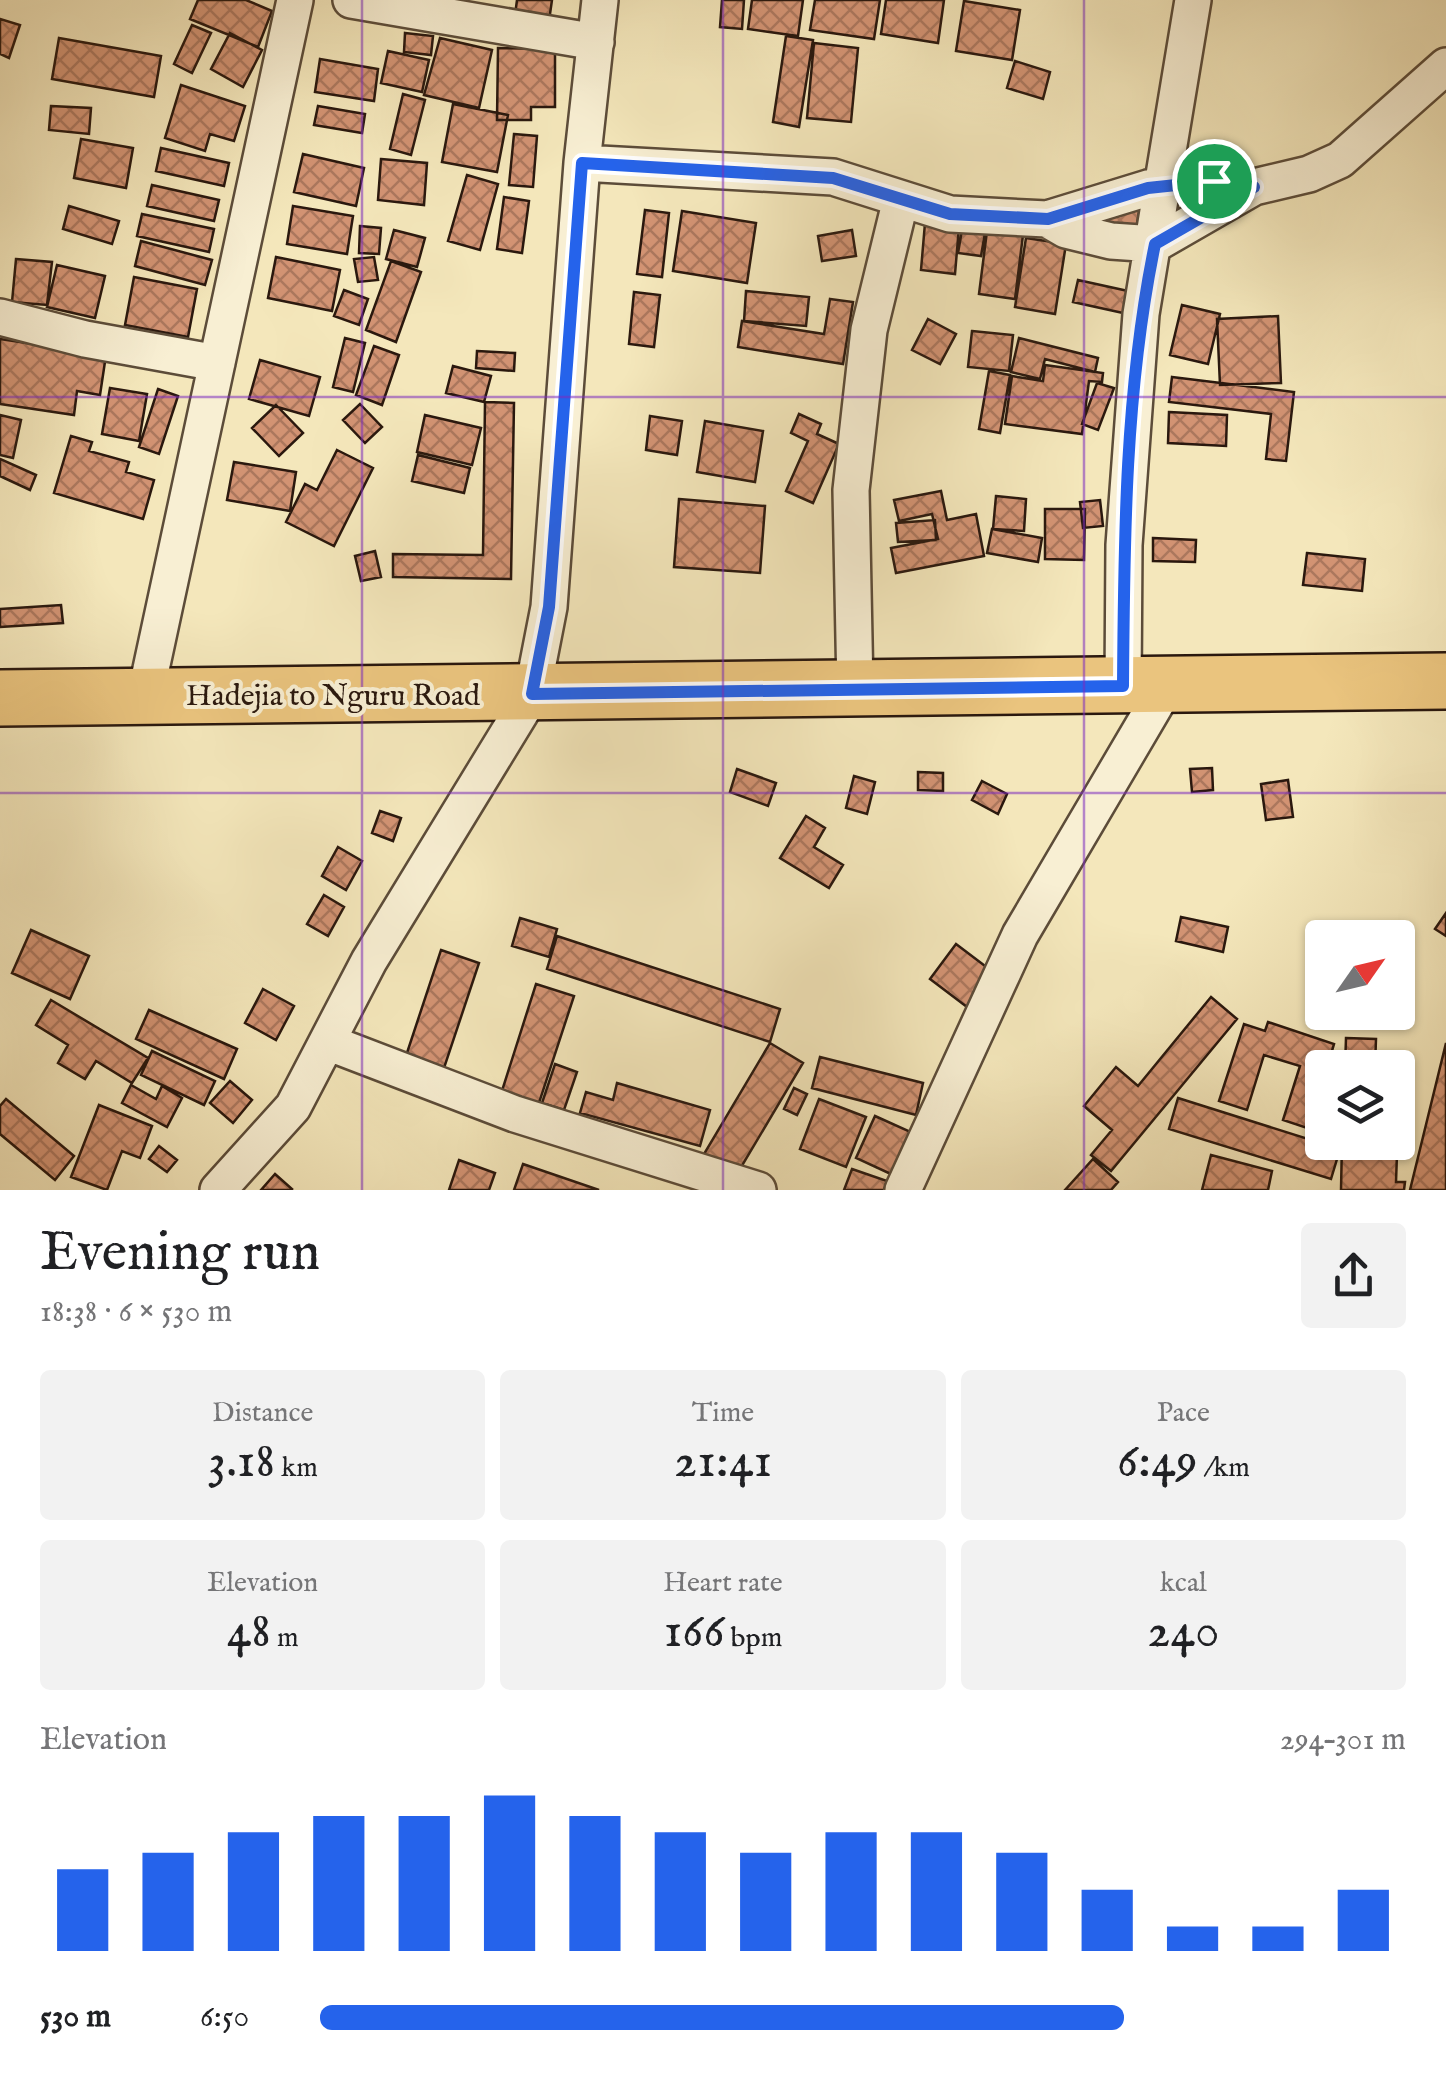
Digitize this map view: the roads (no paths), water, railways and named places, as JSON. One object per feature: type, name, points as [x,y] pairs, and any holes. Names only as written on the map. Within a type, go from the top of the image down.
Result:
[{"type":"main road","name":"Hadejia to Nguru Road","points":[[0,698],[1446,681]]},
{"type":"street","points":[[144,697],[296,0]]},
{"type":"street","points":[[351,0],[596,42]]},
{"type":"street","points":[[218,1190],[293,1107],[370,961],[532,694],[549,607],[582,163],[600,0]]},
{"type":"street","points":[[903,1190],[1020,935],[1145,685],[1125,526],[1140,314],[1194,0]]},
{"type":"street","points":[[1048,219],[1066,230],[1155,244],[1254,187],[1309,174],[1340,160],[1446,66]]},
{"type":"street","points":[[582,163],[833,178],[950,214],[1048,219],[1162,186],[1214,181],[1254,187]]},
{"type":"street","points":[[855,690],[850,490],[869,330],[901,199]]},
{"type":"street","points":[[0,317],[85,339],[217,363]]},
{"type":"street","points":[[327,1042],[515,1114],[758,1190]]}]
